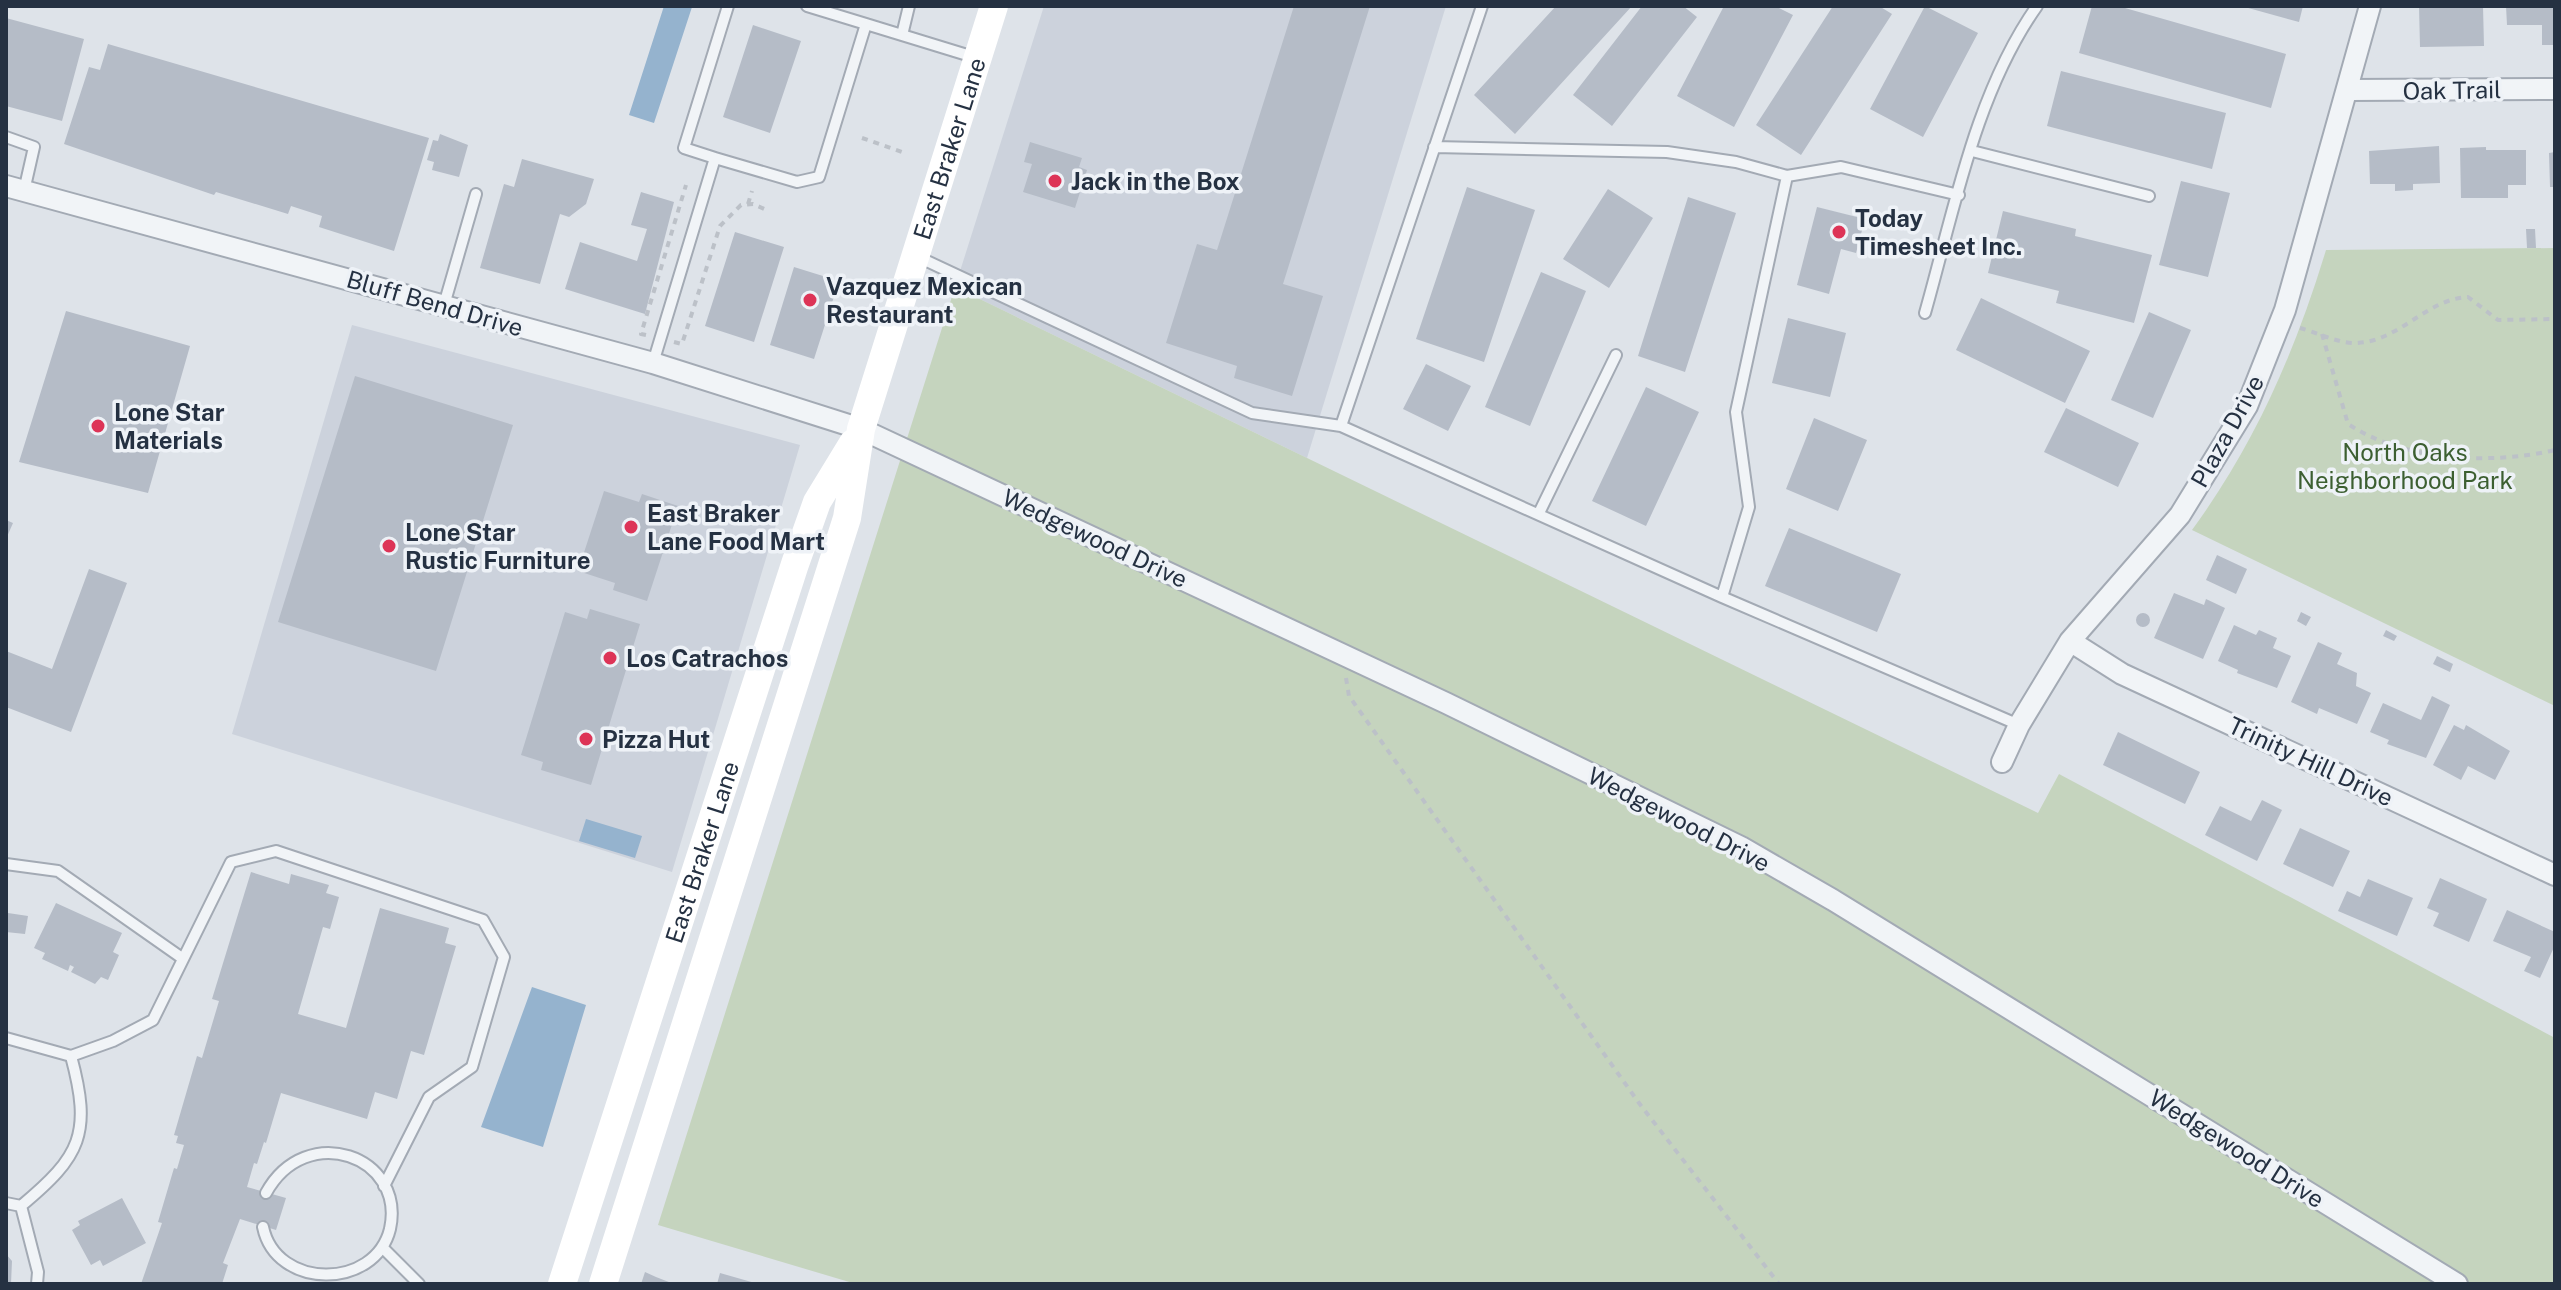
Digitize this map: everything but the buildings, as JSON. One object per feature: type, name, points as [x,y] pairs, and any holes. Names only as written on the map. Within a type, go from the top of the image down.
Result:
[{"type":"main road","name":"East Braker Lane","points":[[603,1284],[847,518],[861,429],[994,6]]},
{"type":"main road","name":"East Braker Lane","points":[[562,1284],[795,564],[817,502],[861,429]]},
{"type":"street","name":"Plaza Drive","points":[[2002,762],[2019,725],[2070,641],[2180,515],[2247,406],[2281,322],[2349,90],[2370,6]]},
{"type":"street","name":"Oak Trail","points":[[2349,90],[2555,89]]},
{"type":"street","name":"Bluff Bend Drive","points":[[15,188],[653,363],[861,429]]},
{"type":"street","name":"Wedgewood Drive","points":[[861,429],[1741,847],[1833,900],[2457,1284]]},
{"type":"street","name":"Trinity Hill Drive","points":[[2070,641],[2122,674],[2555,875]]},
{"type":"lane","points":[[728,6],[684,148],[797,182],[819,177],[866,24]]},
{"type":"lane","points":[[807,6],[837,10],[866,24],[977,58]]},
{"type":"lane","points":[[902,35],[909,6]]},
{"type":"lane","points":[[1341,426],[1482,6]]},
{"type":"lane","points":[[1925,313],[1983,114],[2024,26],[2037,6]]},
{"type":"lane","points":[[6,137],[34,147],[15,188]]},
{"type":"lane","points":[[1434,147],[1667,152],[1736,162],[1787,176],[1841,167],[1959,195]]},
{"type":"lane","points":[[1972,151],[2149,196]]},
{"type":"lane","points":[[653,363],[715,158]]},
{"type":"lane","points":[[1722,597],[1749,507],[1736,412],[1787,176]]},
{"type":"lane","points":[[444,305],[476,194]]},
{"type":"lane","points":[[914,255],[1252,413],[1341,426],[1722,597],[2019,725]]},
{"type":"lane","points":[[1539,513],[1616,355]]},
{"type":"lane","points":[[6,1038],[71,1056],[113,1041],[153,1020],[231,862],[276,851],[483,920],[504,957],[472,1067],[429,1097],[384,1186]]},
{"type":"lane","points":[[6,864],[58,871],[182,958]]},
{"type":"lane","points":[[21,1206],[59,1175],[79,1141],[82,1097],[71,1056]]},
{"type":"lane","points":[[263,1227],[276,1257],[292,1271],[311,1280],[332,1281],[352,1276],[370,1265],[383,1248],[390,1228],[391,1206],[384,1186],[361,1162],[331,1151],[309,1153],[289,1163],[266,1193]]},
{"type":"lane","points":[[6,1203],[21,1206]]},
{"type":"lane","points":[[21,1206],[38,1272],[37,1284]]},
{"type":"lane","points":[[383,1248],[419,1284]]},
{"type":"path","points":[[862,138],[902,152]]},
{"type":"path","points":[[748,204],[752,191]]},
{"type":"path","points":[[2281,322],[2352,343],[2388,337],[2450,298],[2459,297],[2468,297],[2498,320],[2555,319]]},
{"type":"path","points":[[2322,334],[2348,424],[2369,438],[2422,453],[2492,458],[2555,450]]},
{"type":"path","points":[[1342,656],[1349,696],[1639,1103],[1779,1284]]},
{"type":"shaded area","points":[[1044,6],[1446,6],[1307,458],[955,287]]},
{"type":"shaded area","points":[[352,325],[800,445],[672,872],[232,734]]},
{"type":"green space","name":"North Oaks Neighborhood Park","points":[[2555,248],[2555,706],[2192,530],[2235,464],[2271,396],[2301,325],[2326,250]]},
{"type":"green space","points":[[955,287],[2038,813],[2059,774],[2555,1038],[2555,1284],[856,1284],[658,1225]]},
{"type":"water","points":[[664,6],[692,7],[654,123],[629,115]]},
{"type":"water","points":[[586,819],[642,836],[635,858],[579,841]]},
{"type":"water","points":[[532,987],[586,1005],[543,1147],[481,1127]]},
{"type":"place","name":"Jack in the Box","points":[[1055,181]]},
{"type":"place","name":"Today Timesheet Inc.","points":[[1839,232]]},
{"type":"place","name":"Vazquez Mexican Restaurant","points":[[810,300]]},
{"type":"place","name":"Lone Star Materials","points":[[98,426]]},
{"type":"place","name":"East Braker Lane Food Mart","points":[[631,527]]},
{"type":"place","name":"Lone Star Rustic Furniture","points":[[389,546]]},
{"type":"place","name":"Los Catrachos","points":[[610,658]]},
{"type":"place","name":"Pizza Hut","points":[[586,739]]}]
